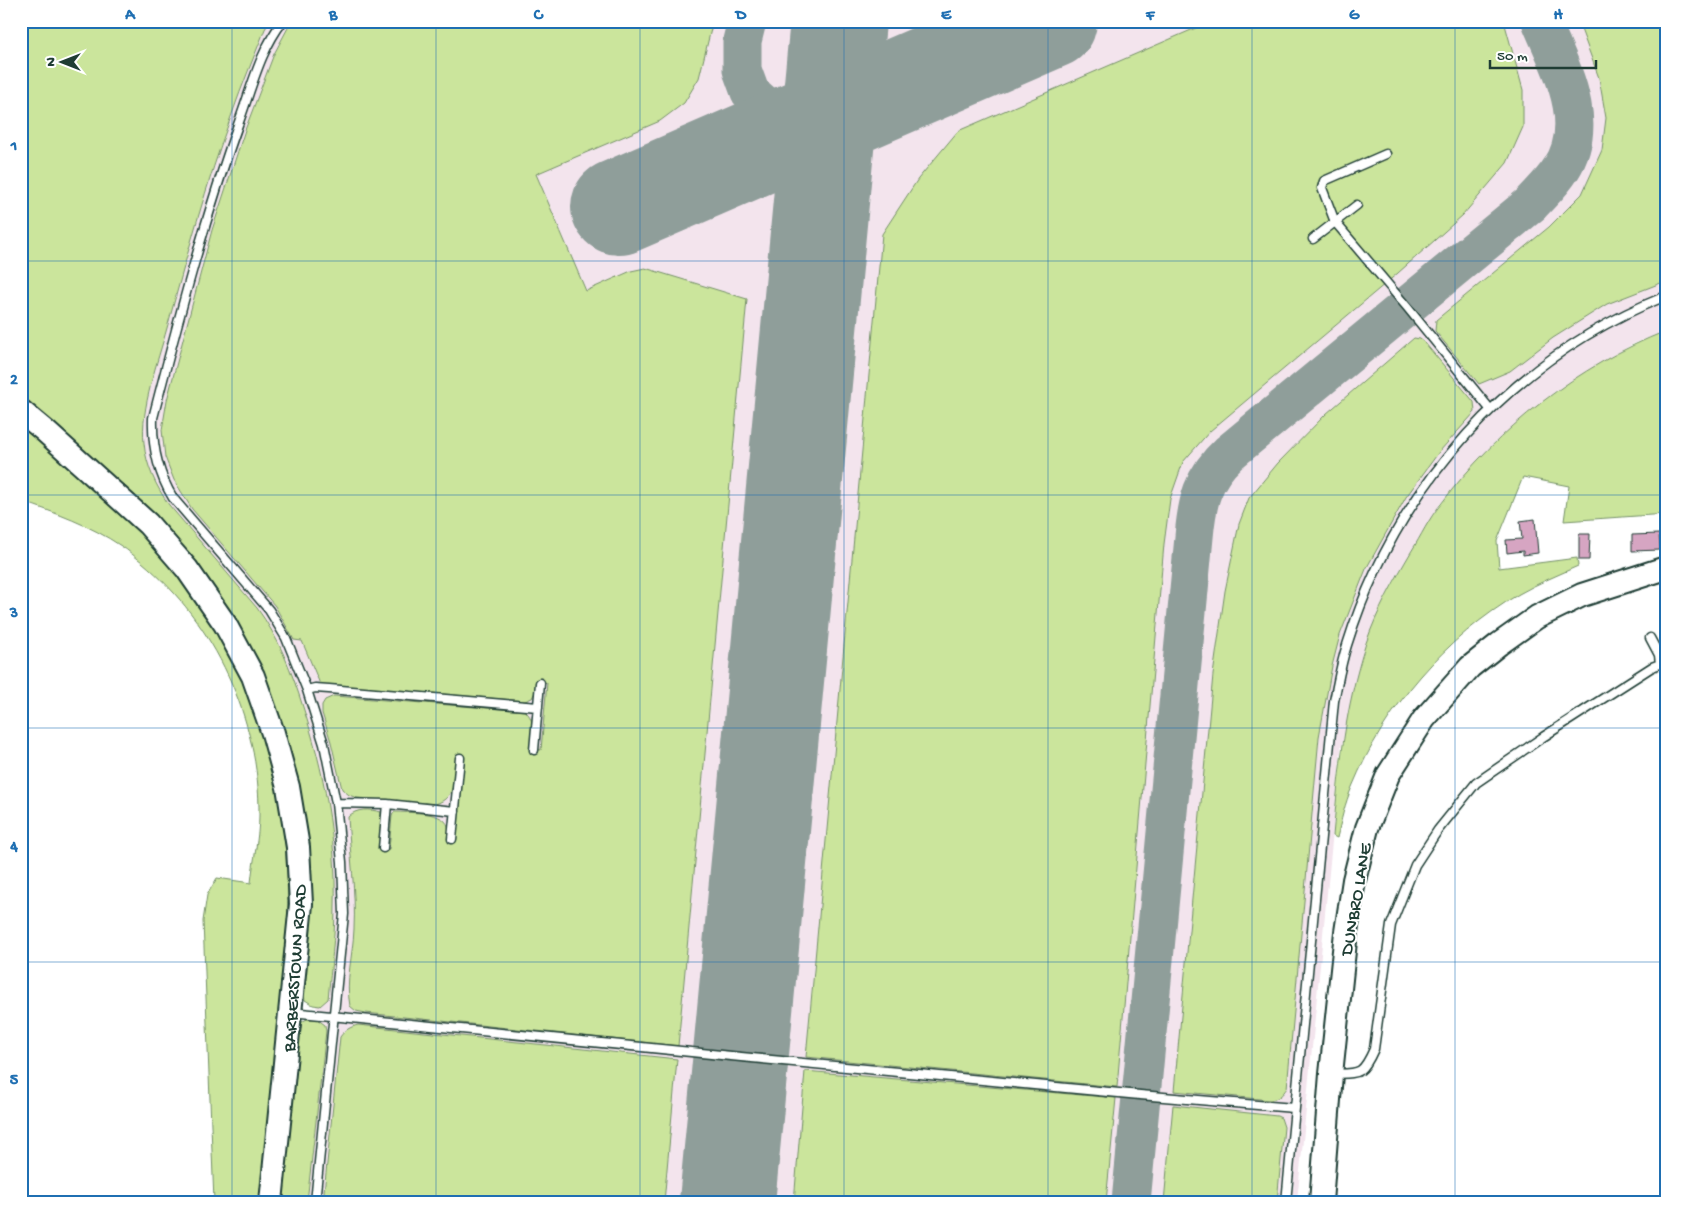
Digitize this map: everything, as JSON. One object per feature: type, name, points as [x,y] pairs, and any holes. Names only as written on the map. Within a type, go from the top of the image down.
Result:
[{"type":"main road","name":"BARBERSTOWN ROAD","points":[[21,411],[148,524],[187,569],[220,616],[253,676],[273,733],[288,787],[298,847],[301,904],[271,1202]]},
{"type":"main road","name":"DUNBRO LANE","points":[[1321,1202],[1347,923],[1354,880],[1367,828],[1388,775],[1424,719],[1470,667],[1498,644],[1537,617],[1582,595],[1664,568]]},
{"type":"lane","points":[[283,21],[277,28],[263,54],[221,172],[189,280],[153,418],[153,438],[156,459],[164,482],[173,498],[268,610],[286,638],[307,690],[324,744],[336,803],[342,862],[344,914],[315,1202]]},
{"type":"lane","points":[[1386,154],[1324,181],[1322,188],[1335,222],[1490,409]]},
{"type":"lane","points":[[1313,239],[1357,204]]},
{"type":"lane","points":[[1286,1202],[1334,700],[1346,646],[1366,593],[1392,538],[1420,492],[1450,453],[1490,409],[1533,372],[1581,338],[1614,319],[1666,296]]},
{"type":"lane","points":[[1332,1074],[1357,1073],[1367,1066],[1374,1049],[1391,925],[1415,865],[1438,830],[1476,783],[1558,727],[1652,667],[1663,665],[1660,655],[1650,638]]},
{"type":"lane","points":[[534,750],[540,683]]},
{"type":"lane","points":[[307,690],[315,688],[329,689],[538,707]]},
{"type":"lane","points":[[452,839],[460,758]]},
{"type":"lane","points":[[336,803],[387,804],[455,811]]},
{"type":"lane","points":[[383,848],[387,804]]},
{"type":"lane","points":[[291,1012],[770,1060],[1294,1108]]},
{"type":"shaded area","points":[[238,21],[1666,21],[1666,331],[1633,344],[1557,390],[1495,442],[1440,504],[1392,584],[1367,642],[1341,749],[1297,1202],[295,1202],[319,982],[314,788],[150,501],[117,397]]},
{"type":"green space","points":[[21,21],[270,21],[265,29],[236,103],[197,220],[147,400],[143,430],[147,460],[152,476],[160,491],[169,505],[265,619],[284,656],[303,707],[323,780],[334,855],[335,905],[333,952],[328,999],[320,1006],[313,1005],[305,1000],[303,991],[308,912],[245,641],[21,397]]},
{"type":"green space","points":[[293,21],[713,21],[699,78],[684,103],[660,121],[536,174],[586,291],[631,271],[645,268],[747,299],[678,1046],[366,1013],[356,1011],[350,1006],[349,978],[353,939],[354,887],[348,817],[355,812],[363,810],[381,812],[380,849],[389,849],[394,812],[434,815],[445,821],[448,826],[448,839],[456,840],[463,759],[456,758],[451,792],[442,801],[435,804],[357,798],[349,795],[342,789],[322,713],[322,705],[325,700],[334,696],[525,711],[532,723],[531,748],[541,750],[547,683],[537,681],[532,698],[525,701],[320,684],[302,641],[294,640],[275,606],[192,509],[174,480],[165,457],[162,430],[167,400],[212,230],[245,130],[274,54]]},
{"type":"green space","points":[[1212,21],[1504,21],[1523,90],[1523,127],[1507,163],[1463,215],[1398,273],[1210,431],[1183,462],[1170,499],[1164,544],[1117,1087],[806,1057],[882,234],[918,179],[958,131]]},
{"type":"green space","points":[[1578,21],[1666,21],[1666,281],[1607,304],[1553,338],[1510,371],[1479,384],[1435,331],[1436,320],[1549,227],[1582,194],[1602,150],[1606,118],[1599,78]]},
{"type":"green space","points":[[1666,331],[1666,514],[1564,521],[1569,486],[1523,477],[1497,541],[1499,568],[1577,558],[1578,566],[1526,590],[1492,612],[1466,631],[1420,677],[1382,729],[1366,758],[1347,799],[1337,838],[1333,836],[1348,715],[1366,643],[1386,596],[1433,515],[1463,476],[1488,450],[1542,402],[1602,362]]},
{"type":"green space","points":[[1414,338],[1420,339],[1425,343],[1474,402],[1475,412],[1439,452],[1406,497],[1366,569],[1340,635],[1332,666],[1319,737],[1287,1088],[1276,1099],[1270,1100],[1174,1091],[1213,675],[1225,591],[1239,524],[1249,498],[1278,463],[1326,414]]},
{"type":"green space","points":[[21,424],[140,531],[160,552],[198,602],[224,642],[241,675],[258,719],[272,765],[281,811],[287,874],[288,915],[287,943],[260,1202],[214,1202],[203,921],[207,895],[217,878],[251,883],[259,815],[257,779],[242,709],[228,676],[211,644],[191,614],[168,586],[126,549],[97,532],[72,520],[21,501]]},
{"type":"green space","points":[[307,1019],[317,1019],[325,1025],[326,1031],[307,1202],[278,1202],[297,1029]]},
{"type":"green space","points":[[358,1025],[677,1059],[664,1202],[323,1202],[340,1037],[348,1029]]},
{"type":"green space","points":[[805,1071],[1116,1098],[1106,1202],[794,1202]]},
{"type":"green space","points":[[1173,1105],[1277,1116],[1281,1118],[1284,1127],[1277,1202],[1164,1202]]},
{"type":"building","points":[[1535,519],[1538,553],[1523,555],[1523,551],[1507,553],[1506,540],[1522,539],[1520,521]]},
{"type":"building","points":[[1579,534],[1590,534],[1589,560],[1579,560]]},
{"type":"building","points":[[1659,534],[1660,550],[1632,551],[1632,535]]},
{"type":"taxiway","points":[[747,21],[742,41],[742,70],[750,92],[767,107],[783,117],[819,121]]},
{"type":"taxiway","points":[[1131,1202],[1195,524],[1202,491],[1220,462],[1229,453],[1531,204],[1558,174],[1570,151],[1574,133],[1573,114],[1564,76],[1541,21]]},
{"type":"runway","points":[[727,1202],[838,21]]},
{"type":"runway","points":[[619,207],[1049,21]]}]
